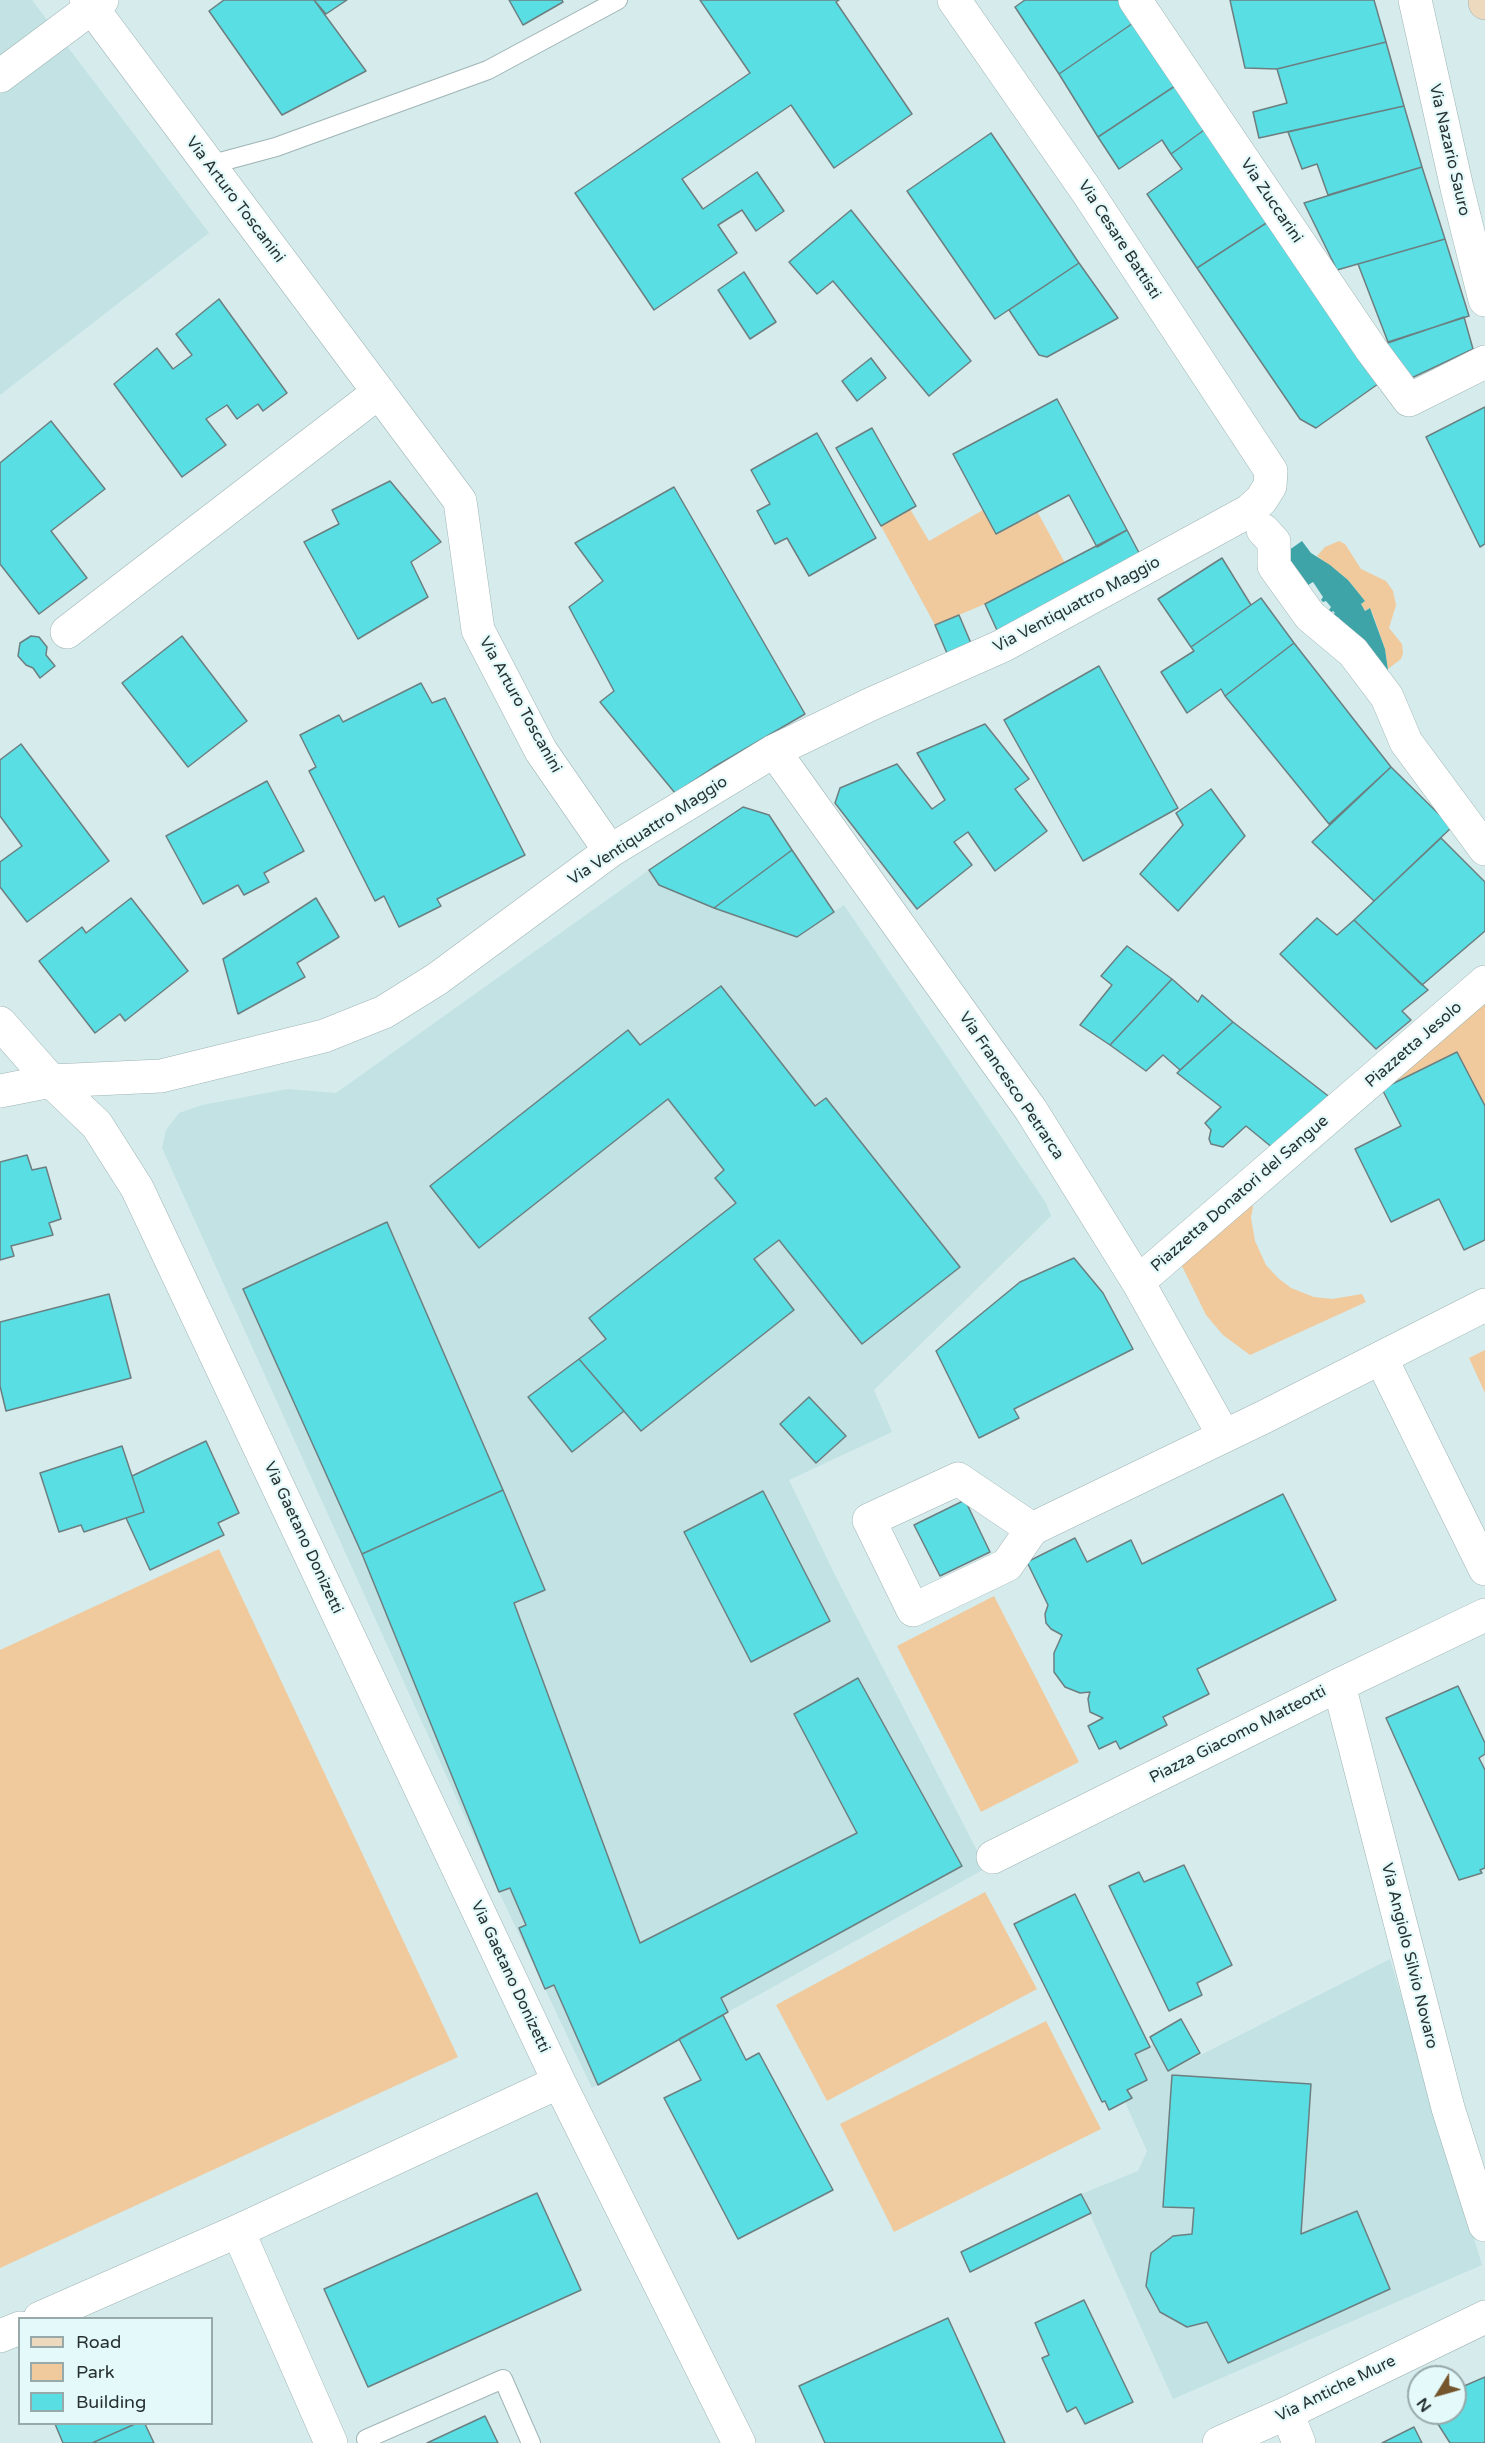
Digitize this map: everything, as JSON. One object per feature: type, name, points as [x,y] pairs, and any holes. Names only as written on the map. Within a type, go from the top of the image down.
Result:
[{"type":"street","name":"Via Cesare Battisti","points":[[954,0],[1086,190],[1270,471],[1270,486]]},
{"type":"street","name":"Via Zuccarini","points":[[1135,0],[1364,339],[1409,400],[1485,362]]},
{"type":"street","name":"Via Nazario Sauro","points":[[1415,0],[1457,188],[1485,300]]},
{"type":"street","name":"Via Arturo Toscanini","points":[[93,2],[209,165],[460,501],[478,630],[541,751],[610,851]]},
{"type":"street","points":[[0,76],[93,2]]},
{"type":"street","points":[[67,632],[379,392]]},
{"type":"street","name":"Via Ventiquattro Maggio","points":[[0,1091],[51,1082],[161,1076],[324,1036],[384,1012],[437,979],[610,851],[774,751],[869,705],[1002,646],[1053,620],[1249,511],[1262,500],[1270,486]]},
{"type":"street","points":[[1263,530],[1274,542],[1274,566],[1310,616],[1353,652],[1387,697],[1407,742],[1485,849]]},
{"type":"street","name":"Via Francesco Petrarca","points":[[774,751],[1031,1110],[1138,1282],[1224,1436]]},
{"type":"street","name":"Piazzetta Jesolo","points":[[1342,1106],[1485,982]]},
{"type":"street","name":"Via Gaetano Donizetti","points":[[0,1023],[51,1082],[97,1125],[138,1188],[560,2082],[739,2443]]},
{"type":"street","name":"Piazzetta Donatori del Sangue","points":[[1138,1282],[1342,1106]]},
{"type":"street","points":[[1032,1529],[958,1479],[869,1520],[913,1610],[1007,1565],[1032,1529],[1485,1305]]},
{"type":"street","points":[[1381,1358],[1485,1569]]},
{"type":"street","name":"Piazza Giacomo Matteotti","points":[[993,1857],[1485,1615]]},
{"type":"street","name":"Via Angiolo Silvio Novaro","points":[[1339,1685],[1448,2108],[1485,2225]]},
{"type":"street","points":[[44,2317],[238,2231],[560,2082]]},
{"type":"street","points":[[238,2231],[331,2443]]},
{"type":"street","name":"Via Antiche Mure","points":[[1219,2443],[1287,2413],[1485,2317]]},
{"type":"street","points":[[0,2336],[18,2329]]},
{"type":"street","points":[[1287,2413],[1299,2443]]},
{"type":"lane","points":[[209,165],[276,147],[488,70],[618,0]]},
{"type":"lane","points":[[366,2439],[503,2379],[531,2443]]},
{"type":"shaded area","points":[[0,0],[32,0],[209,233],[0,395]]},
{"type":"shaded area","points":[[649,870],[659,885],[714,908],[796,937],[844,905],[1046,1203],[1051,1216],[874,1390],[892,1432],[789,1480],[835,1575],[986,1868],[592,2088],[499,1892],[162,1148],[166,1130],[179,1113],[202,1105],[288,1089],[336,1093]]},
{"type":"shaded area","points":[[1390,1959],[1482,2265],[1173,2399],[1081,2194],[1138,2171],[1147,2151],[1125,2102],[1132,2098],[1127,2090],[1147,2080],[1135,2054],[1150,2047],[1153,2042],[1169,2071]]},
{"type":"green space","points":[[910,509],[929,541],[983,510],[996,534],[1038,513],[1065,563],[985,604],[935,625],[881,526]]},
{"type":"green space","points":[[1339,541],[1345,544],[1361,569],[1386,581],[1393,591],[1396,605],[1389,628],[1402,644],[1403,653],[1401,659],[1388,669],[1385,649],[1372,612],[1369,608],[1365,611],[1361,604],[1365,601],[1348,580],[1317,556],[1325,547]]},
{"type":"green space","points":[[1485,1001],[1485,1106],[1382,1089]]},
{"type":"green space","points":[[1245,1205],[1253,1206],[1251,1218],[1255,1241],[1266,1265],[1278,1278],[1291,1288],[1314,1297],[1332,1299],[1362,1294],[1366,1302],[1250,1355],[1223,1335],[1206,1315],[1181,1264]]},
{"type":"green space","points":[[1485,1350],[1485,1393],[1469,1358]]},
{"type":"green space","points":[[219,1549],[458,2057],[0,2268],[0,1650]]},
{"type":"green space","points":[[994,1596],[1079,1762],[981,1812],[897,1646]]},
{"type":"green space","points":[[985,1892],[1037,1989],[827,2101],[776,2005]]},
{"type":"green space","points":[[1046,2021],[1101,2129],[894,2232],[840,2124]]},
{"type":"water","points":[[1302,541],[1311,553],[1348,580],[1365,601],[1361,604],[1365,611],[1370,608],[1385,649],[1390,684],[1338,617],[1335,619],[1332,615],[1335,613],[1333,611],[1330,613],[1331,607],[1326,601],[1321,600],[1323,597],[1313,582],[1305,587],[1282,555]]},
{"type":"building","points":[[224,0],[314,0],[366,71],[282,115],[209,11]]},
{"type":"building","points":[[314,0],[347,0],[326,14]]},
{"type":"building","points":[[509,0],[562,0],[563,2],[523,25]]},
{"type":"building","points":[[700,0],[839,0],[836,2],[912,114],[834,168],[791,105],[682,179],[703,209],[757,172],[784,211],[756,231],[742,210],[718,225],[737,253],[654,310],[575,193],[750,73]]},
{"type":"building","points":[[1025,0],[1126,0],[1139,19],[1059,74],[1015,7]]},
{"type":"building","points":[[1230,0],[1374,0],[1386,42],[1277,69],[1245,68]]},
{"type":"building","points":[[1139,19],[1181,82],[1098,137],[1059,74]]},
{"type":"building","points":[[1386,42],[1404,106],[1259,138],[1253,112],[1287,103],[1277,69]]},
{"type":"building","points":[[1181,82],[1211,125],[1171,154],[1162,140],[1119,169],[1098,137]]},
{"type":"building","points":[[1404,106],[1422,167],[1328,195],[1317,164],[1302,169],[1288,132]]},
{"type":"building","points":[[1211,125],[1274,218],[1197,268],[1147,194],[1182,169],[1171,154]]},
{"type":"building","points":[[991,133],[1079,263],[995,319],[907,191]]},
{"type":"building","points":[[1422,167],[1445,239],[1337,270],[1304,203]]},
{"type":"building","points":[[851,210],[971,361],[929,396],[833,281],[817,294],[789,262]]},
{"type":"building","points":[[1274,218],[1385,379],[1316,428],[1300,419],[1197,268]]},
{"type":"building","points":[[1445,239],[1469,316],[1388,342],[1358,264]]},
{"type":"building","points":[[1079,263],[1118,318],[1047,357],[1039,355],[1009,310]]},
{"type":"building","points":[[744,272],[776,322],[750,339],[718,290]]},
{"type":"building","points":[[219,299],[287,393],[263,411],[258,404],[237,419],[227,405],[206,419],[226,445],[182,477],[114,384],[157,348],[173,369],[192,355],[176,334]]},
{"type":"building","points":[[1464,317],[1473,349],[1403,382],[1376,347]]},
{"type":"building","points":[[871,358],[886,378],[857,401],[842,381]]},
{"type":"building","points":[[1057,399],[1127,530],[1097,547],[1069,495],[996,534],[953,454]]},
{"type":"building","points":[[1485,407],[1485,544],[1480,547],[1426,437]]},
{"type":"building","points":[[51,421],[105,489],[51,531],[87,578],[39,614],[0,564],[0,463]]},
{"type":"building","points":[[872,428],[916,506],[881,526],[836,448]]},
{"type":"building","points":[[817,433],[876,538],[809,576],[787,538],[775,544],[757,511],[770,504],[751,470]]},
{"type":"building","points":[[390,481],[441,542],[411,562],[428,597],[358,639],[304,542],[339,524],[332,510]]},
{"type":"building","points":[[674,487],[805,714],[714,767],[675,793],[600,702],[614,691],[569,607],[603,581],[575,543]]},
{"type":"building","points":[[1127,530],[1146,566],[1001,639],[985,604]]},
{"type":"building","points":[[1222,558],[1251,605],[1191,647],[1158,599]]},
{"type":"building","points":[[1261,598],[1294,643],[1225,696],[1221,689],[1187,713],[1161,672],[1194,651],[1191,647]]},
{"type":"building","points":[[959,615],[973,648],[949,658],[935,625]]},
{"type":"building","points":[[31,636],[39,637],[47,647],[46,655],[55,666],[40,678],[33,668],[26,665],[18,656],[20,643]]},
{"type":"building","points":[[182,636],[247,721],[188,767],[122,683]]},
{"type":"building","points":[[1294,643],[1391,767],[1329,824],[1225,696]]},
{"type":"building","points":[[1099,666],[1178,808],[1083,861],[1004,720]]},
{"type":"building","points":[[421,683],[432,703],[445,698],[525,855],[437,899],[441,906],[399,927],[384,896],[375,901],[309,771],[316,767],[300,735],[339,715],[343,722]]},
{"type":"building","points":[[985,724],[1029,779],[1015,789],[1047,831],[995,871],[968,832],[954,842],[972,865],[917,909],[835,803],[840,788],[897,764],[932,809],[945,800],[917,753]]},
{"type":"building","points":[[21,744],[109,861],[27,922],[0,887],[0,862],[22,846],[0,816],[0,760]]},
{"type":"building","points":[[1391,767],[1452,827],[1374,901],[1312,842]]},
{"type":"building","points":[[267,781],[304,851],[264,873],[269,882],[244,895],[238,885],[203,904],[166,836]]},
{"type":"building","points":[[1211,789],[1245,836],[1178,911],[1140,874],[1183,825],[1176,813]]},
{"type":"building","points":[[743,807],[769,815],[792,850],[714,908],[659,885],[649,870]]},
{"type":"building","points":[[1441,838],[1485,882],[1485,931],[1422,985],[1354,920]]},
{"type":"building","points":[[792,850],[834,912],[797,937],[714,908]]},
{"type":"building","points":[[131,898],[188,971],[125,1021],[120,1014],[95,1033],[39,961],[82,927],[86,933]]},
{"type":"building","points":[[316,898],[339,937],[297,963],[305,977],[238,1014],[223,959]]},
{"type":"building","points":[[1317,918],[1337,935],[1354,920],[1428,990],[1402,1011],[1411,1020],[1376,1049],[1280,954]]},
{"type":"building","points":[[1127,946],[1172,979],[1110,1045],[1080,1025],[1112,985],[1101,976]]},
{"type":"building","points":[[1172,979],[1198,1002],[1202,995],[1233,1022],[1180,1070],[1163,1055],[1146,1071],[1110,1045]]},
{"type":"building","points":[[721,986],[815,1106],[826,1098],[960,1267],[862,1344],[779,1240],[754,1259],[794,1310],[641,1431],[579,1359],[606,1339],[589,1318],[736,1203],[715,1178],[724,1170],[668,1099],[479,1248],[430,1186],[628,1030],[640,1045]]},
{"type":"building","points":[[1233,1022],[1336,1102],[1279,1153],[1246,1126],[1223,1147],[1211,1144],[1209,1139],[1211,1130],[1205,1123],[1221,1107],[1177,1073]]},
{"type":"building","points":[[1457,1052],[1485,1106],[1485,1240],[1464,1250],[1439,1199],[1391,1222],[1355,1149],[1401,1126],[1382,1089]]},
{"type":"building","points":[[27,1155],[32,1170],[46,1167],[61,1219],[49,1223],[53,1235],[11,1246],[14,1256],[0,1260],[0,1162]]},
{"type":"building","points":[[387,1222],[503,1490],[362,1554],[243,1289]]},
{"type":"building","points":[[1074,1258],[1103,1293],[1133,1349],[1014,1409],[1019,1418],[979,1438],[936,1351],[1020,1282]]},
{"type":"building","points":[[109,1294],[131,1378],[6,1411],[0,1386],[0,1322]]},
{"type":"building","points":[[579,1359],[624,1411],[572,1452],[528,1397]]},
{"type":"building","points":[[809,1397],[846,1436],[816,1463],[780,1424]]},
{"type":"building","points":[[206,1441],[239,1513],[218,1523],[224,1535],[150,1570],[126,1518],[144,1512],[132,1476]]},
{"type":"building","points":[[122,1446],[144,1512],[84,1532],[81,1525],[59,1532],[40,1473]]},
{"type":"building","points":[[503,1490],[545,1590],[514,1603],[640,1943],[857,1833],[794,1714],[858,1678],[962,1866],[721,1998],[728,2012],[598,2085],[554,1985],[545,1989],[519,1928],[526,1925],[510,1888],[499,1892],[362,1554]]},
{"type":"building","points":[[763,1491],[830,1621],[751,1662],[684,1532]]},
{"type":"building","points":[[1283,1494],[1336,1600],[1197,1669],[1209,1694],[1163,1717],[1167,1725],[1120,1749],[1116,1741],[1099,1749],[1088,1726],[1103,1718],[1090,1712],[1088,1699],[1090,1692],[1080,1693],[1065,1687],[1054,1672],[1054,1653],[1062,1635],[1046,1623],[1045,1614],[1048,1605],[1027,1562],[1075,1538],[1087,1562],[1131,1540],[1142,1564]]},
{"type":"building","points":[[965,1500],[990,1552],[940,1576],[914,1525]]},
{"type":"building","points":[[1458,1686],[1485,1743],[1485,1754],[1479,1758],[1485,1770],[1485,1868],[1480,1870],[1482,1873],[1459,1880],[1386,1718]]},
{"type":"building","points":[[1184,1865],[1232,1965],[1197,1983],[1202,1995],[1169,2011],[1109,1886],[1139,1872],[1144,1882]]},
{"type":"building","points":[[1075,1894],[1150,2047],[1135,2054],[1147,2080],[1127,2090],[1132,2098],[1109,2110],[1105,2101],[1102,2102],[1014,1924]]},
{"type":"building","points":[[723,2015],[746,2060],[759,2053],[833,2190],[738,2239],[664,2098],[701,2080],[679,2039]]},
{"type":"building","points":[[1181,2019],[1200,2053],[1168,2071],[1150,2037]]},
{"type":"building","points":[[1172,2075],[1311,2084],[1301,2234],[1357,2211],[1390,2289],[1228,2363],[1207,2322],[1187,2327],[1160,2312],[1146,2286],[1151,2253],[1173,2236],[1192,2234],[1194,2208],[1163,2207]]},
{"type":"building","points":[[537,2193],[581,2290],[368,2387],[324,2289]]},
{"type":"building","points":[[1081,2194],[1091,2213],[970,2272],[961,2252]]},
{"type":"building","points":[[1084,2300],[1133,2402],[1085,2424],[1076,2407],[1067,2412],[1042,2358],[1049,2355],[1035,2323]]},
{"type":"building","points":[[948,2318],[1005,2443],[825,2443],[799,2386]]},
{"type":"building","points":[[1485,2377],[1485,2443],[1450,2443],[1439,2425],[1467,2425],[1467,2385]]},
{"type":"building","points":[[485,2416],[498,2443],[427,2443]]},
{"type":"building","points":[[55,2425],[133,2425],[92,2443],[63,2443]]},
{"type":"building","points":[[133,2425],[145,2425],[154,2443],[92,2443]]},
{"type":"building","points":[[1414,2427],[1422,2443],[1382,2443]]}]
